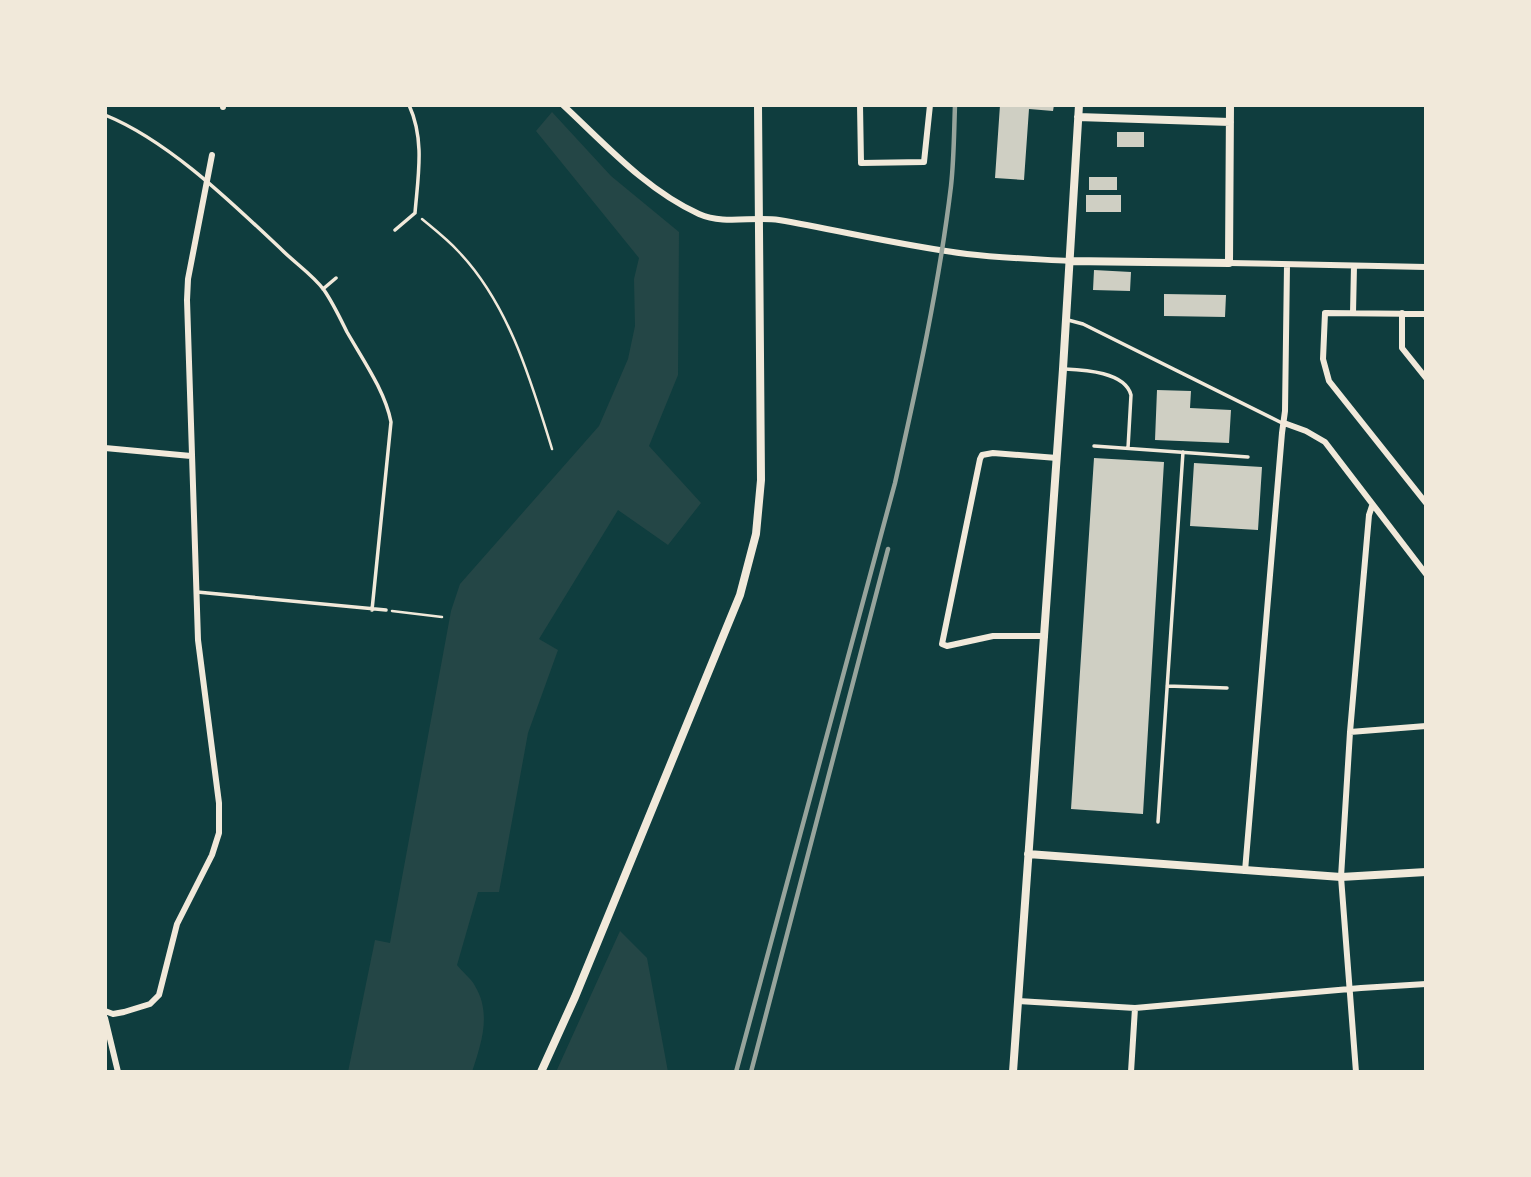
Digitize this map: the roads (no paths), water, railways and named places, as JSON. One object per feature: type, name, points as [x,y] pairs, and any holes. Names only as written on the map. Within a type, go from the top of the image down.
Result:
[{"type":"street","points":[[563,105],[644,180],[671,200],[703,216],[725,220],[775,220],[971,254],[1069,261],[1426,267]]},
{"type":"street","points":[[541,1072],[561,1030],[740,595],[756,534],[761,481],[758,105]]},
{"type":"street","points":[[860,105],[861,163],[924,162],[930,105]]},
{"type":"street","points":[[1013,1072],[1045,636],[1079,105]]},
{"type":"street","points":[[1229,263],[1230,105]]},
{"type":"street","points":[[1078,117],[1230,122]]},
{"type":"street","points":[[105,1011],[113,1014],[124,1012],[150,1004],[159,995],[177,925],[212,855],[219,833],[219,803],[198,640],[195,592],[188,279],[212,155]]},
{"type":"street","points":[[1245,872],[1284,424],[1287,265]]},
{"type":"street","points":[[1353,313],[1354,266]]},
{"type":"street","points":[[1426,314],[1325,313],[1322,359],[1329,381],[1426,503]]},
{"type":"street","points":[[1402,313],[1402,348],[1426,378]]},
{"type":"street","points":[[1284,424],[1306,431],[1325,442],[1426,574]]},
{"type":"street","points":[[105,448],[191,456]]},
{"type":"street","points":[[1045,636],[993,636],[947,646],[942,644],[979,459],[982,455],[993,453],[1057,458]]},
{"type":"street","points":[[1356,1072],[1341,877],[1349,732],[1366,541],[1373,506]]},
{"type":"street","points":[[1349,732],[1426,726]]},
{"type":"street","points":[[1028,854],[1341,877],[1426,872]]},
{"type":"street","points":[[1018,1001],[1135,1008],[1426,984]]},
{"type":"street","points":[[1131,1072],[1135,1008]]},
{"type":"street","points":[[105,1018],[118,1072]]},
{"type":"lane","points":[[395,230],[415,213],[420,149],[417,122],[409,105]]},
{"type":"lane","points":[[105,115],[144,136],[206,181],[323,289],[378,387],[391,422],[372,610]]},
{"type":"lane","points":[[323,289],[336,278]]},
{"type":"lane","points":[[1065,320],[1083,324],[1284,424]]},
{"type":"lane","points":[[1063,369],[1102,373],[1130,390],[1128,448]]},
{"type":"lane","points":[[1094,446],[1248,457]]},
{"type":"lane","points":[[1158,822],[1183,452]]},
{"type":"lane","points":[[195,592],[386,610]]},
{"type":"lane","points":[[1167,686],[1227,688]]},
{"type":"railway","points":[[736,1072],[895,483],[940,261],[952,176],[955,105]]},
{"type":"railway","points":[[751,1072],[888,549]]}]
